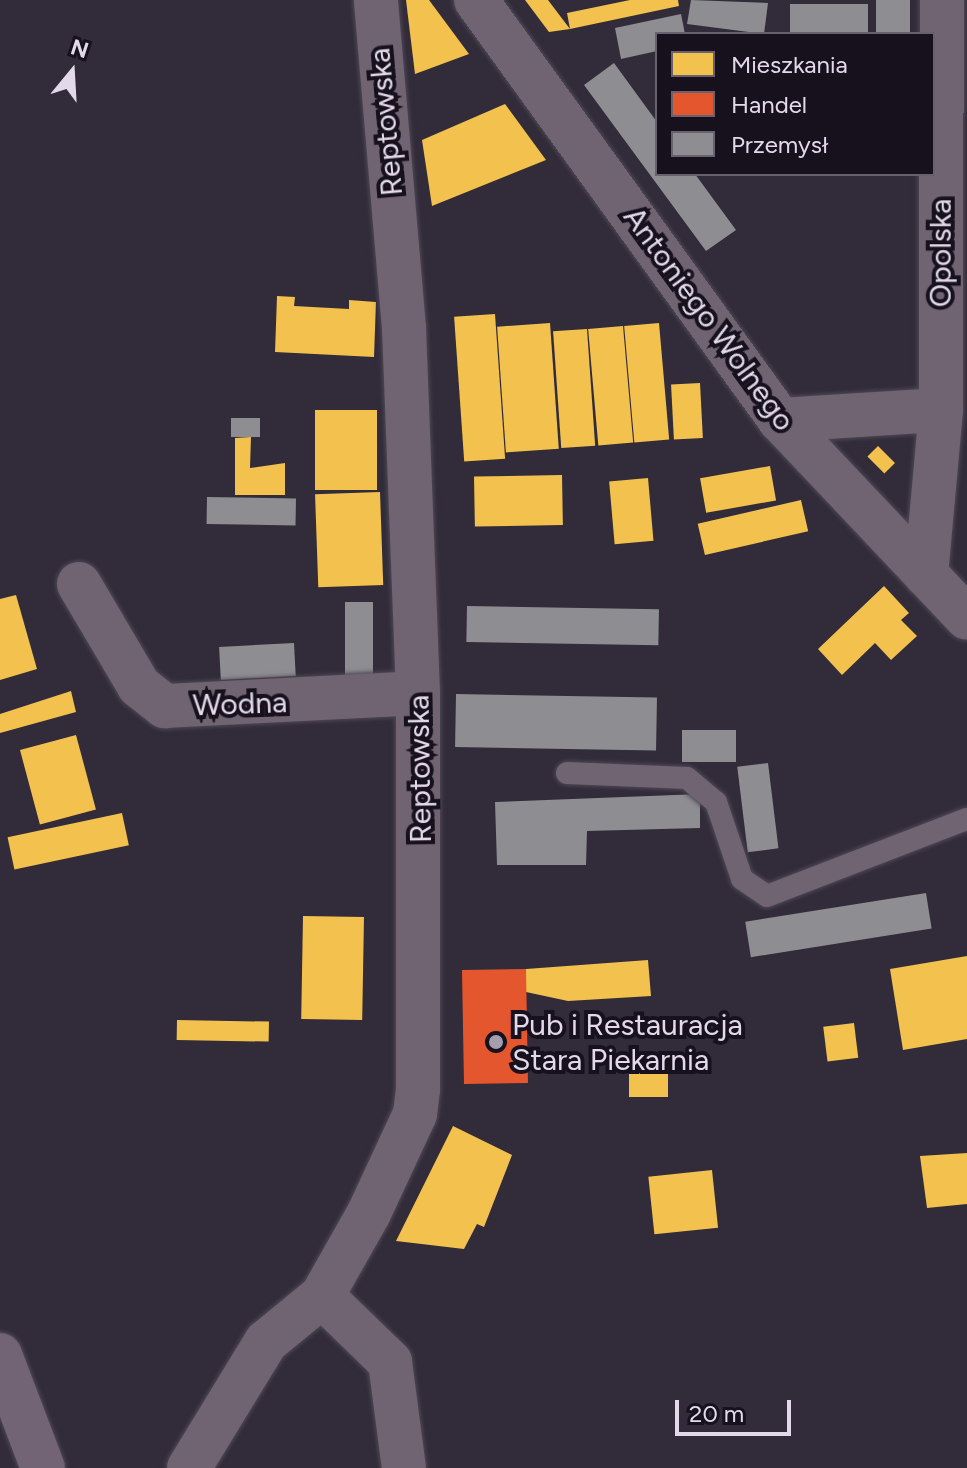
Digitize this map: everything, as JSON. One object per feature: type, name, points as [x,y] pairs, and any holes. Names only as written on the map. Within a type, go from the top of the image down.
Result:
[{"type":"main road","points":[[0,1355],[43,1468]]},
{"type":"street","name":"Reptowska","points":[[189,1468],[266,1342],[322,1296],[415,1114],[424,960],[418,693],[404,328],[376,0]]},
{"type":"street","name":"Antoniego Wolnego","points":[[476,0],[780,420],[967,618]]},
{"type":"street","name":"Opolska","points":[[926,575],[941,410],[942,0]]},
{"type":"street","points":[[780,420],[941,410]]},
{"type":"street","name":"Wodna","points":[[79,584],[139,686],[165,706],[418,693]]},
{"type":"street","points":[[322,1296],[390,1362],[404,1468]]},
{"type":"lane","points":[[567,773],[687,778],[716,802],[742,879],[767,896],[967,819]]},
{"type":"building: Mieszkania","points":[[406,0],[429,0],[469,54],[415,74]]},
{"type":"building: Mieszkania","points":[[525,0],[548,0],[570,29],[549,32]]},
{"type":"building: Mieszkania","points":[[630,0],[678,0],[679,6],[570,29],[567,13]]},
{"type":"building: Mieszkania","points":[[505,104],[546,160],[432,206],[422,140]]},
{"type":"building: Mieszkania","points":[[277,296],[295,297],[294,306],[349,309],[349,300],[376,302],[374,357],[275,352]]},
{"type":"building: Mieszkania","points":[[495,314],[505,459],[464,462],[454,317]]},
{"type":"building: Mieszkania","points":[[550,323],[559,449],[506,452],[497,327]]},
{"type":"building: Mieszkania","points":[[659,323],[669,440],[634,443],[624,326]]},
{"type":"building: Mieszkania","points":[[623,326],[633,443],[598,446],[588,329]]},
{"type":"building: Mieszkania","points":[[587,329],[595,446],[561,448],[553,331]]},
{"type":"building: Mieszkania","points":[[700,383],[703,438],[674,439],[671,385]]},
{"type":"building: Mieszkania","points":[[315,410],[377,410],[377,490],[315,490]]},
{"type":"building: Mieszkania","points":[[251,437],[250,468],[285,463],[285,495],[235,495],[235,438]]},
{"type":"building: Mieszkania","points":[[878,446],[895,463],[884,474],[867,457]]},
{"type":"building: Mieszkania","points":[[770,466],[776,500],[706,513],[700,478]]},
{"type":"building: Mieszkania","points":[[562,475],[563,525],[475,527],[474,477]]},
{"type":"building: Mieszkania","points":[[648,478],[653,541],[615,544],[609,481]]},
{"type":"building: Mieszkania","points":[[380,492],[383,585],[318,587],[315,494]]},
{"type":"building: Mieszkania","points":[[801,500],[808,531],[705,555],[698,524]]},
{"type":"building: Mieszkania","points":[[884,586],[909,613],[901,620],[917,636],[891,660],[875,643],[842,675],[818,649]]},
{"type":"building: Mieszkania","points":[[16,595],[37,669],[0,680],[0,599]]},
{"type":"building: Mieszkania","points":[[71,691],[76,712],[0,733],[0,714]]},
{"type":"building: Mieszkania","points":[[76,735],[96,809],[40,824],[20,750]]},
{"type":"building: Mieszkania","points":[[122,813],[129,845],[14,870],[8,837]]},
{"type":"building: Mieszkania","points":[[303,916],[364,917],[362,1020],[301,1019]]},
{"type":"building: Mieszkania","points":[[967,956],[967,1039],[903,1050],[890,969]]},
{"type":"building: Mieszkania","points":[[648,960],[651,996],[568,1001],[526,992],[526,969]]},
{"type":"building: Mieszkania","points":[[177,1020],[269,1022],[269,1042],[177,1040]]},
{"type":"building: Mieszkania","points":[[854,1023],[858,1058],[827,1062],[823,1027]]},
{"type":"building: Mieszkania","points":[[629,1064],[668,1064],[668,1097],[629,1097]]},
{"type":"building: Mieszkania","points":[[453,1126],[512,1155],[484,1227],[477,1224],[464,1249],[396,1241]]},
{"type":"building: Mieszkania","points":[[967,1153],[967,1204],[927,1208],[920,1156]]},
{"type":"building: Mieszkania","points":[[712,1170],[718,1228],[654,1234],[648,1177]]},
{"type":"building: Handel","points":[[526,969],[528,1083],[464,1084],[462,970]]},
{"type":"building: Przemysł","points":[[691,0],[768,3],[764,32],[687,24]]},
{"type":"building: Przemysł","points":[[876,0],[910,0],[910,32],[876,32]]},
{"type":"building: Przemysł","points":[[790,4],[868,4],[868,32],[790,32]]},
{"type":"building: Przemysł","points":[[681,14],[685,32],[655,32],[655,51],[621,59],[615,28]]},
{"type":"building: Przemysł","points":[[614,63],[655,119],[655,176],[696,176],[736,230],[706,251],[584,85]]},
{"type":"building: Przemysł","points":[[231,418],[260,418],[260,437],[231,437]]},
{"type":"building: Przemysł","points":[[207,497],[296,499],[296,526],[207,524]]},
{"type":"building: Przemysł","points":[[345,602],[373,602],[373,678],[345,678]]},
{"type":"building: Przemysł","points":[[467,606],[659,609],[658,645],[466,642]]},
{"type":"building: Przemysł","points":[[294,643],[296,676],[221,680],[219,647]]},
{"type":"building: Przemysł","points":[[456,694],[657,698],[656,750],[455,747]]},
{"type":"building: Przemysł","points":[[682,730],[736,730],[736,762],[682,762]]},
{"type":"building: Przemysł","points":[[768,763],[778,848],[748,852],[737,767]]},
{"type":"building: Przemysł","points":[[700,794],[700,828],[587,831],[586,865],[497,865],[495,802]]},
{"type":"building: Przemysł","points":[[926,893],[932,929],[751,957],[745,922]]},
{"type":"place","name":"Pub i Restauracja Stara Piekarnia","points":[[496,1042]]}]
